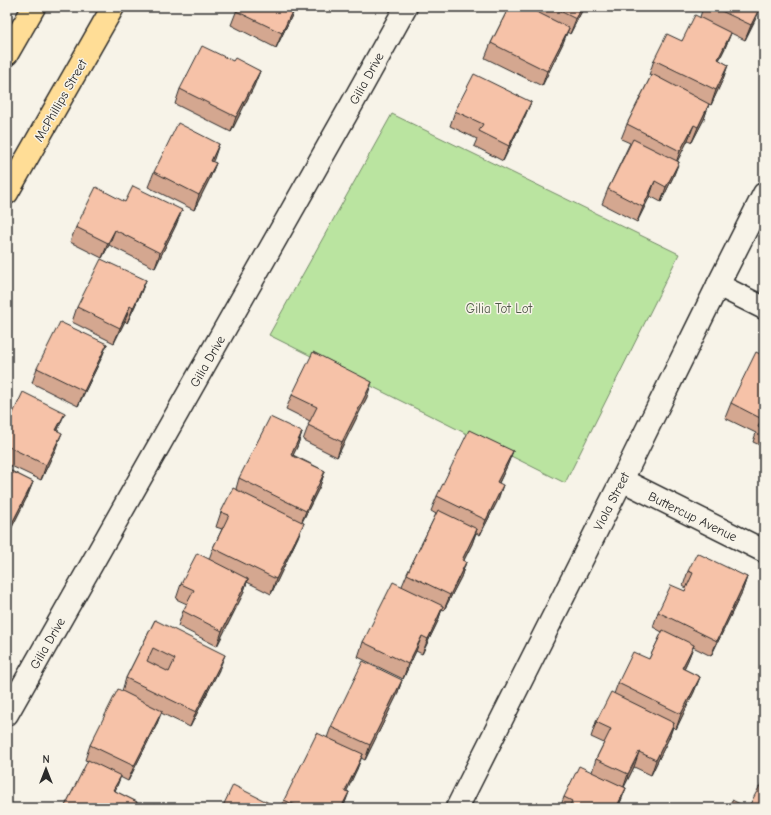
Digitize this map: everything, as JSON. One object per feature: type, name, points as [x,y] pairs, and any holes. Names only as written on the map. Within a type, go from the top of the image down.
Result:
[{"type":"main road","points":[[7,54],[34,7]]},
{"type":"main road","name":"McPhillips Street","points":[[7,192],[113,7]]},
{"type":"street","name":"Gilia Drive","points":[[7,714],[406,7]]},
{"type":"street","name":"Viola Street","points":[[457,808],[764,194]]},
{"type":"street","points":[[718,285],[764,308]]},
{"type":"street","name":"Buttercup Avenue","points":[[622,480],[764,551]]},
{"type":"green space","name":"Gilia Tot Lot","points":[[392,114],[679,254],[565,483],[269,335]]},
{"type":"building","points":[[238,7],[294,7],[282,33],[236,11]]},
{"type":"building","points":[[509,7],[527,7],[569,28],[547,71],[491,43]]},
{"type":"building","points":[[552,7],[582,7],[576,19]]},
{"type":"building","points":[[713,7],[760,7],[751,25]]},
{"type":"building","points":[[695,15],[731,33],[718,59],[728,65],[716,90],[654,60],[667,34],[682,41]]},
{"type":"building","points":[[202,46],[233,61],[235,58],[260,71],[236,117],[180,89]]},
{"type":"building","points":[[474,74],[531,102],[509,146],[479,131],[483,124],[455,111]]},
{"type":"building","points":[[652,74],[709,104],[698,127],[694,125],[680,151],[627,124]]},
{"type":"building","points":[[178,123],[219,144],[211,161],[216,163],[199,195],[154,172]]},
{"type":"building","points":[[633,139],[679,162],[666,187],[655,181],[643,207],[608,189]]},
{"type":"building","points":[[133,186],[182,210],[160,253],[115,230],[108,243],[76,227],[96,187],[125,202]]},
{"type":"building","points":[[101,259],[146,280],[133,308],[130,306],[120,328],[77,307]]},
{"type":"building","points":[[60,322],[107,344],[84,391],[37,368]]},
{"type":"building","points":[[313,352],[372,382],[342,442],[308,425],[317,407],[292,395]]},
{"type":"building","points":[[756,352],[764,356],[764,430],[758,427],[762,419],[731,403]]},
{"type":"building","points":[[23,392],[65,413],[56,430],[62,433],[46,465],[7,446],[7,426]]},
{"type":"building","points":[[270,417],[302,432],[291,455],[325,471],[306,511],[239,478]]},
{"type":"building","points":[[469,430],[513,451],[497,482],[503,485],[486,520],[437,496]]},
{"type":"building","points":[[7,469],[33,482],[11,525],[7,523]]},
{"type":"building","points":[[233,488],[304,523],[276,579],[213,548],[229,515],[221,512]]},
{"type":"building","points":[[438,510],[477,529],[462,560],[466,562],[450,595],[407,574]]},
{"type":"building","points":[[197,553],[248,579],[222,631],[183,611],[194,590],[181,584]]},
{"type":"building","points":[[697,553],[747,577],[717,641],[658,612],[671,585],[685,591],[693,573],[688,571]]},
{"type":"building","points":[[393,582],[443,606],[428,639],[422,636],[408,664],[363,642]]},
{"type":"building","points":[[155,620],[225,655],[196,712],[126,678]],"holes":[[[153,648],[175,659],[169,672],[147,661]]]},
{"type":"building","points":[[663,630],[694,645],[682,668],[700,677],[681,714],[618,683],[633,652],[649,659]]},
{"type":"building","points":[[363,661],[402,680],[370,745],[331,727]]},
{"type":"building","points":[[118,689],[162,711],[134,766],[90,745]]},
{"type":"building","points":[[611,692],[674,723],[656,760],[639,752],[628,774],[596,759],[611,729],[596,722]]},
{"type":"building","points":[[317,733],[363,754],[345,791],[349,792],[341,808],[302,808],[284,800]]},
{"type":"building","points":[[88,760],[121,776],[113,790],[137,802],[134,808],[64,808]]},
{"type":"building","points":[[579,766],[626,788],[616,808],[569,808],[572,801],[564,797]]},
{"type":"building","points":[[763,780],[764,808],[748,808]]},
{"type":"building","points":[[233,785],[279,808],[222,808]]},
{"type":"building","points":[[732,800],[748,808],[728,808]]}]
